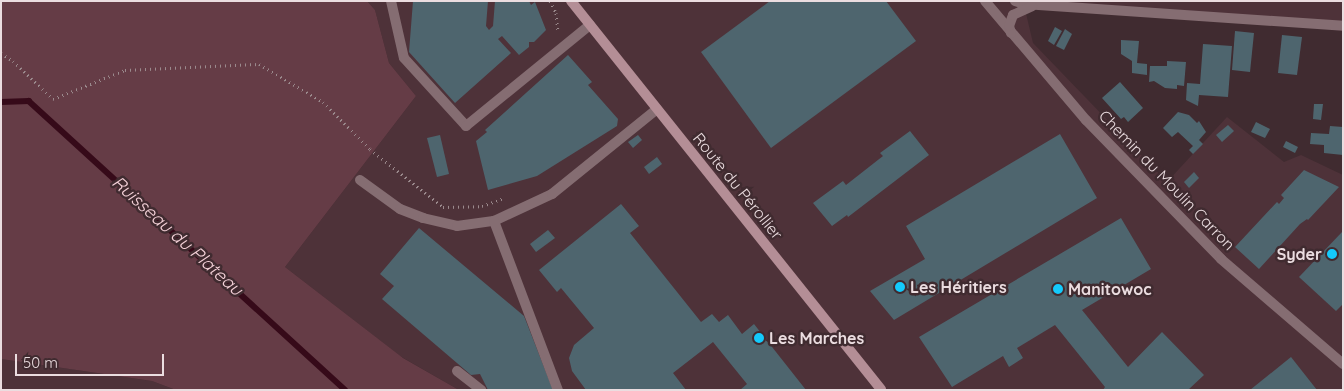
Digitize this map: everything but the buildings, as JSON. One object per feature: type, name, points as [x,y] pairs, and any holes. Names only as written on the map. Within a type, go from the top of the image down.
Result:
[{"type":"main road","name":"Route du Pérollier","points":[[571,1],[882,390]]},
{"type":"street","points":[[391,1],[404,58],[466,126],[590,25]]},
{"type":"street","name":"Chemin du Moulin Carron","points":[[985,1],[1011,34],[1086,120],[1221,259],[1343,364]]},
{"type":"street","points":[[1015,1],[1036,5],[1343,26]]},
{"type":"street","points":[[1011,34],[1009,26],[1013,15],[1018,10],[1036,5]]},
{"type":"street","points":[[360,180],[400,209],[422,218],[457,226],[494,221],[552,194],[657,109]]},
{"type":"street","points":[[494,221],[558,390]]},
{"type":"street","points":[[457,371],[481,390]]},
{"type":"path","points":[[550,1],[557,18],[559,50]]},
{"type":"path","points":[[1,53],[13,61],[53,99],[125,70],[259,64],[323,102],[370,149],[443,207],[482,206],[509,196]]},
{"type":"shaded area","points":[[1,1],[367,1],[375,10],[389,63],[416,96],[285,267],[403,358],[459,390],[176,390],[152,381],[1,359]]},
{"type":"shaded area","points":[[367,1],[1343,1],[1343,26],[1024,5],[1033,43],[1167,182],[1227,117],[1284,162],[1301,155],[1343,175],[1343,390],[459,390],[400,356],[285,267],[416,96],[389,63],[375,10]]},
{"type":"shaded area","points":[[1,359],[152,381],[176,390],[1,390]]},
{"type":"waterway","name":"Ruisseau du Plateau","points":[[1,102],[29,101],[345,390]]},
{"type":"place","name":"Syder","points":[[1332,254]]},
{"type":"place","name":"Les Héritiers","points":[[900,287]]},
{"type":"place","name":"Manitowoc","points":[[1058,289]]},
{"type":"place","name":"Les Marches","points":[[759,338]]}]
